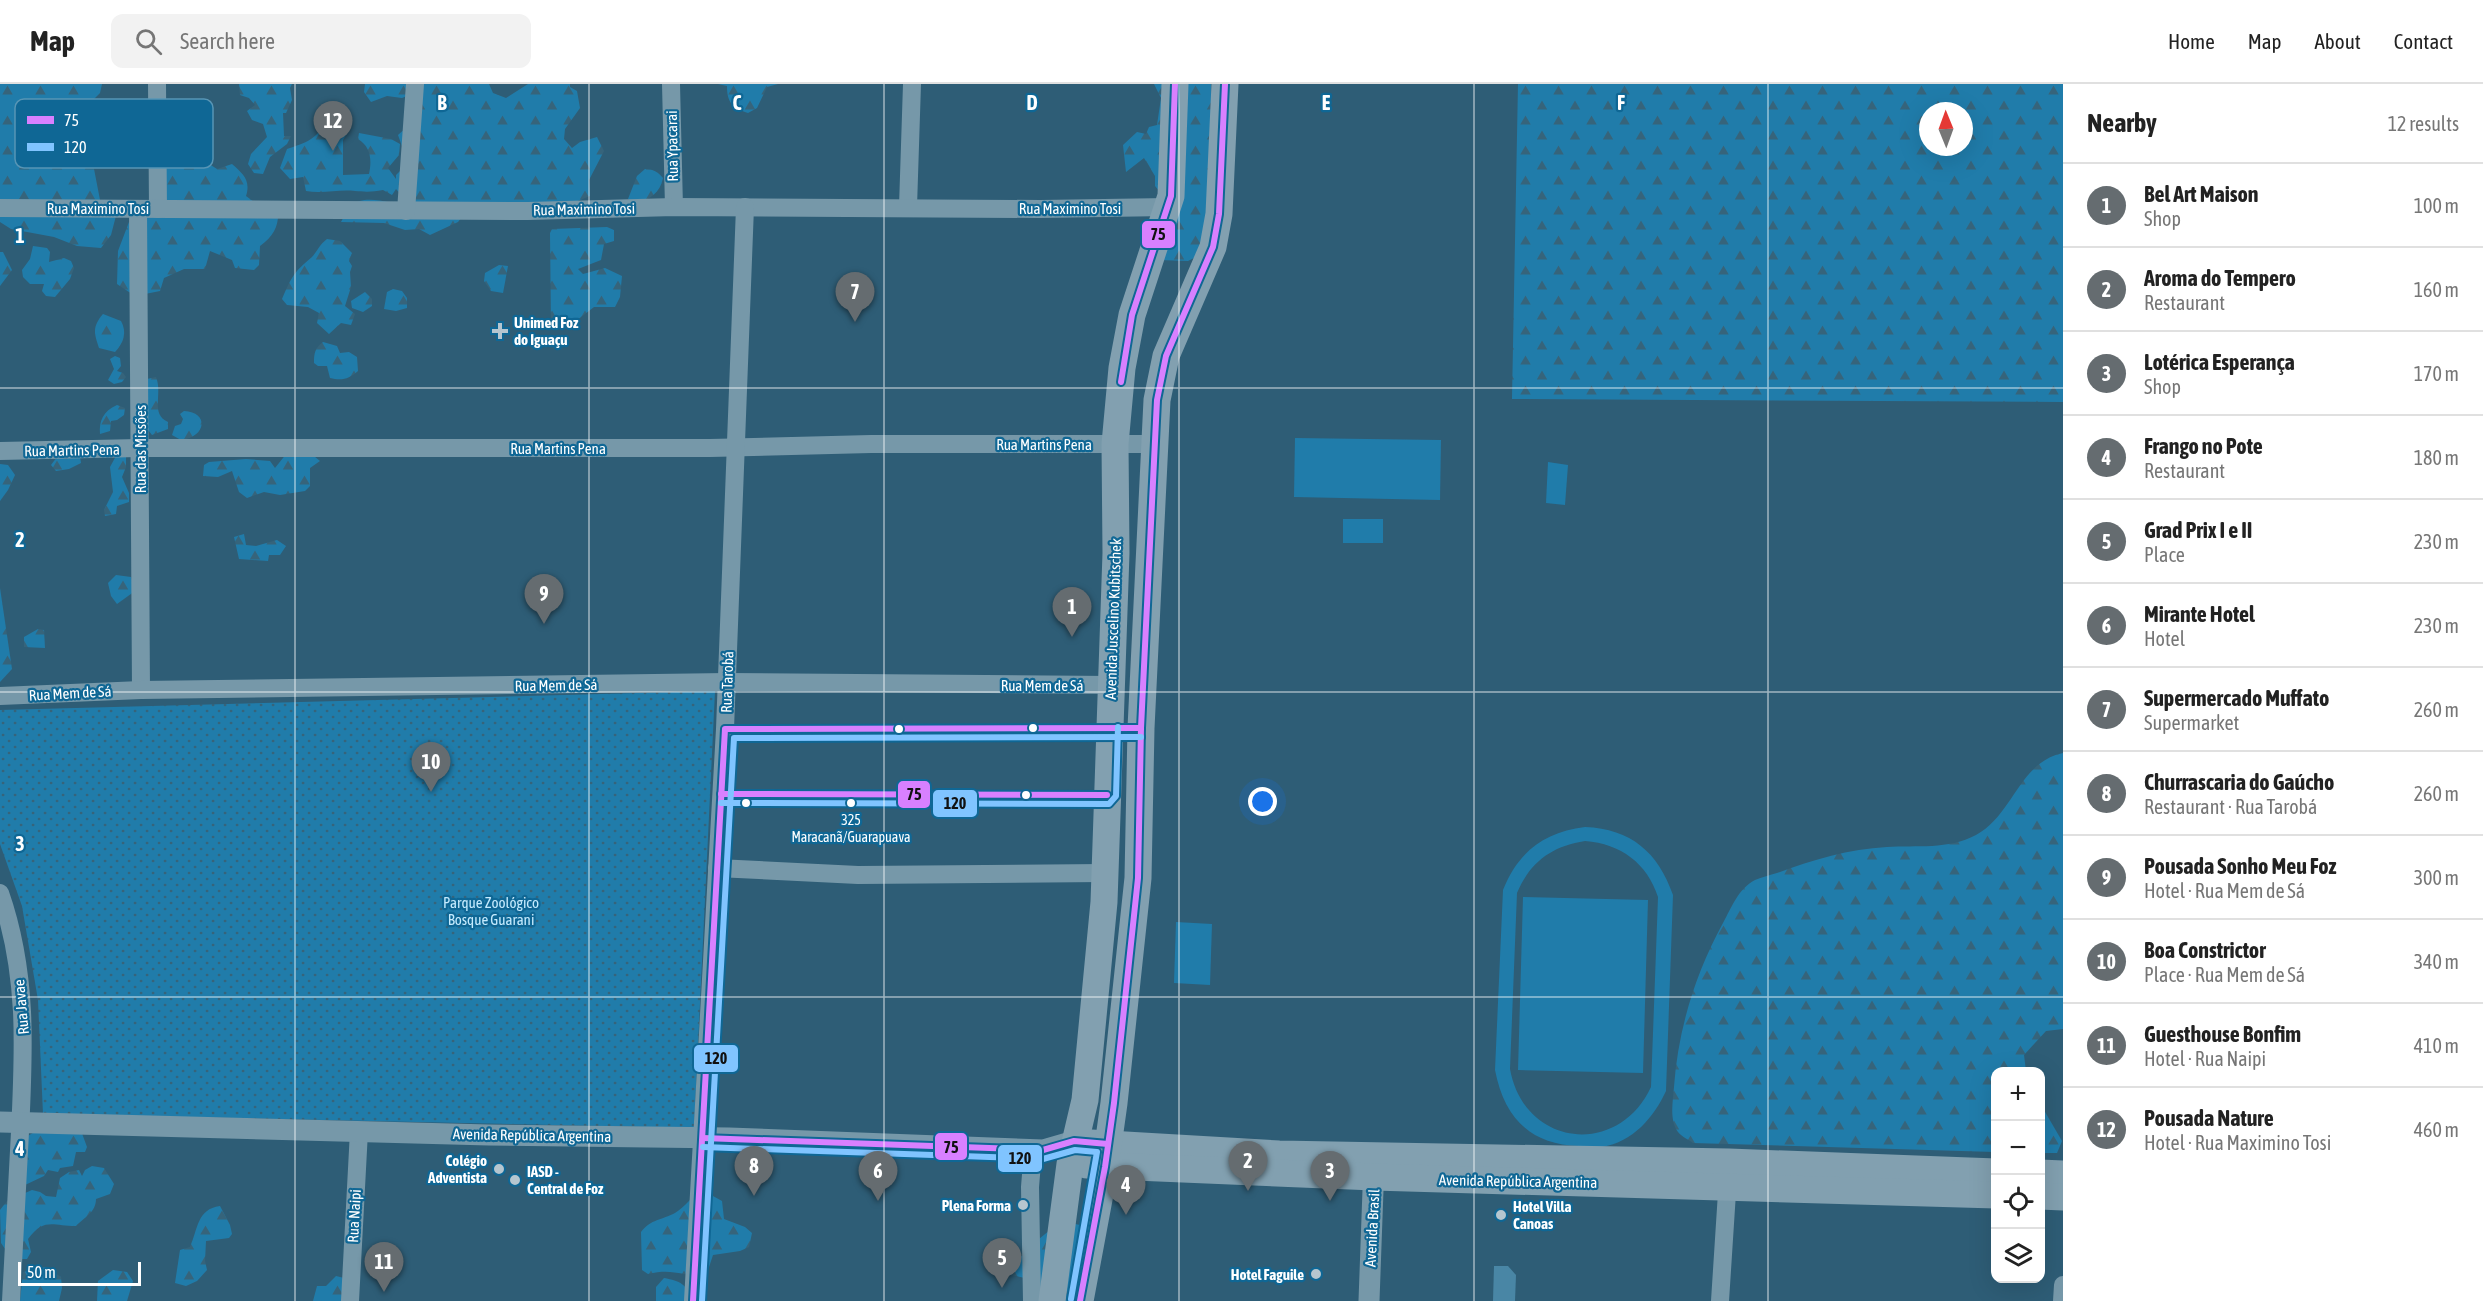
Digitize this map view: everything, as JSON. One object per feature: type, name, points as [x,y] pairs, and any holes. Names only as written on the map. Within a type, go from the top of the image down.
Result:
[{"type":"main road","name":"Avenida Juscelino Kubitschek","points":[[1052,1301],[1072,1152],[1084,1100],[1101,939],[1116,553],[1115,444],[1122,368],[1132,315],[1168,207],[1171,189],[1175,84]]},
{"type":"main road","points":[[1080,1301],[1106,1156],[1138,878],[1142,716],[1157,400],[1166,356],[1213,247],[1219,214],[1225,84]]},
{"type":"main road","name":"Avenida República Argentina","points":[[1072,1152],[1106,1156],[1374,1166],[1728,1174],[1991,1172]]},
{"type":"main road","points":[[2045,1173],[2063,1174]]},
{"type":"main road","name":"Avenida República Argentina","points":[[1728,1174],[1991,1195]]},
{"type":"main road","points":[[2045,1196],[2063,1197]]},
{"type":"street","points":[[157,84],[157,99]]},
{"type":"street","points":[[406,211],[415,84]]},
{"type":"street","name":"Rua Ypacarai","points":[[671,84],[674,207]]},
{"type":"street","points":[[908,207],[912,84]]},
{"type":"street","points":[[158,168],[158,209]]},
{"type":"street","name":"Rua Maximino Tosi","points":[[0,208],[528,211],[674,207],[1040,209],[1168,207]]},
{"type":"street","name":"Rua Tarobá","points":[[693,1301],[704,1138],[727,682],[744,207]]},
{"type":"street","name":"Rua das Missões","points":[[138,209],[141,690]]},
{"type":"street","name":"Rua Martins Pena","points":[[0,451],[140,448],[1155,444]]},
{"type":"street","name":"Rua Mem de Sá","points":[[0,696],[141,690],[727,682],[1112,685]]},
{"type":"street","points":[[717,868],[850,875],[1104,873]]},
{"type":"street","name":"Rua Javae","points":[[0,893],[17,959],[23,1007],[24,1063],[10,1122]]},
{"type":"street","points":[[10,1122],[11,1301]]},
{"type":"street","name":"Avenida República Argentina","points":[[10,1122],[704,1138],[1072,1152]]},
{"type":"street","name":"Rua Naipi","points":[[350,1301],[358,1131]]},
{"type":"street","points":[[1032,1301],[1030,1186],[1038,1150]]},
{"type":"street","name":"Avenida Brasil","points":[[1369,1301],[1374,1166]]},
{"type":"street","points":[[1720,1301],[1728,1174]]},
{"type":"street","points":[[2062,1301],[2063,1285]]},
{"type":"green space","points":[[0,84],[102,84],[100,93],[94,99],[15,99],[15,168],[94,168],[100,200],[118,208],[111,235],[101,248],[77,246],[54,237],[11,229],[0,222]]},
{"type":"green space","points":[[239,84],[292,84],[290,88],[292,100],[286,113],[283,113],[284,136],[291,136],[287,144],[270,157],[263,174],[254,173],[248,164],[251,154],[267,137],[263,124],[252,120],[247,111],[255,105],[249,98],[240,95]]},
{"type":"green space","points":[[365,84],[489,84],[493,93],[506,98],[528,84],[570,84],[570,87],[577,91],[580,108],[565,129],[564,139],[572,148],[580,142],[597,137],[604,151],[589,180],[590,196],[570,204],[467,210],[458,222],[430,235],[419,229],[405,230],[384,223],[341,222],[350,206],[364,200],[410,205],[396,189],[392,195],[383,190],[369,192],[306,191],[303,177],[290,179],[280,168],[287,149],[316,136],[329,121],[342,119],[349,130],[343,140],[343,175],[369,174],[370,154],[366,146],[358,139],[359,133],[391,139],[400,144],[399,155],[388,168],[396,179],[396,175],[408,163],[398,135],[407,127],[412,94],[402,98],[387,96],[371,102],[364,92]]},
{"type":"green space","points":[[718,84],[778,84],[767,87],[757,108],[748,113],[732,104],[727,86]]},
{"type":"green space","points":[[1154,84],[1211,84],[1216,247],[1188,261],[1159,260],[1164,197],[1155,186],[1155,176],[1144,158],[1126,172],[1123,145],[1137,132],[1146,134],[1149,127],[1157,125],[1161,98]]},
{"type":"green space","points":[[1518,84],[2063,84],[2063,402],[1512,399]]},
{"type":"green space","points":[[232,164],[247,181],[246,196],[254,202],[278,210],[275,230],[260,246],[259,265],[254,270],[235,268],[232,260],[210,251],[205,269],[184,269],[164,278],[160,291],[135,296],[117,284],[118,251],[129,222],[149,217],[162,168],[213,166],[217,169]]},
{"type":"green space","points":[[645,169],[655,171],[663,178],[654,195],[636,204],[628,199],[637,176]]},
{"type":"green space","points":[[607,227],[614,230],[614,241],[604,244],[601,260],[578,269],[583,274],[605,268],[622,276],[620,297],[615,307],[594,307],[572,324],[551,327],[550,233],[552,229]]},
{"type":"green space","points":[[327,239],[340,241],[352,253],[349,261],[352,266],[351,287],[345,306],[355,314],[351,325],[341,323],[329,334],[317,323],[319,313],[308,307],[287,305],[282,299],[294,275]]},
{"type":"green space","points":[[33,246],[47,248],[50,252],[49,262],[64,258],[71,261],[74,268],[70,279],[55,297],[46,296],[42,291],[44,284],[30,284],[23,277],[22,270],[30,259]]},
{"type":"green space","points":[[0,252],[3,252],[12,270],[0,286]]},
{"type":"green space","points":[[499,265],[508,266],[503,293],[491,291],[484,281],[485,273]]},
{"type":"green space","points":[[393,289],[402,291],[407,298],[407,308],[396,311],[384,309],[387,292]]},
{"type":"green space","points":[[365,292],[372,299],[372,306],[363,312],[352,308],[351,301]]},
{"type":"green space","points":[[103,314],[121,321],[123,325],[124,337],[115,352],[99,348],[97,343],[96,327]]},
{"type":"green space","points":[[323,342],[337,346],[340,353],[349,352],[357,357],[358,371],[345,379],[330,378],[327,366],[318,366],[314,363],[318,346]]},
{"type":"green space","points":[[115,356],[120,358],[121,366],[117,371],[126,377],[122,382],[114,384],[108,380],[114,369],[110,359]]},
{"type":"green space","points":[[156,377],[158,409],[168,422],[168,429],[152,435],[145,426],[147,379]]},
{"type":"green space","points":[[117,405],[125,408],[124,415],[111,421],[110,431],[100,434],[103,417],[108,410]]},
{"type":"green space","points":[[184,411],[198,416],[202,425],[196,434],[181,440],[172,435],[175,426],[181,424],[183,419],[180,414]]},
{"type":"green space","points":[[1295,438],[1441,440],[1440,500],[1294,497]]},
{"type":"green space","points":[[309,452],[320,461],[310,468],[310,486],[305,491],[280,495],[264,492],[247,498],[239,492],[232,471],[218,477],[203,476],[204,465],[209,462],[246,459],[270,461],[275,468],[287,453]]},
{"type":"green space","points":[[71,453],[80,456],[81,463],[69,469],[56,471],[51,465],[57,457],[67,459]]},
{"type":"green space","points":[[116,456],[126,457],[126,467],[122,477],[129,493],[129,502],[117,506],[116,514],[105,516],[104,510],[113,492],[110,467]]},
{"type":"green space","points":[[1548,462],[1568,465],[1565,505],[1546,503]]},
{"type":"green space","points":[[0,464],[8,465],[15,475],[0,501]]},
{"type":"green space","points":[[1343,519],[1383,519],[1383,543],[1343,543]]},
{"type":"green space","points":[[244,534],[246,545],[256,546],[277,540],[286,546],[280,555],[269,555],[268,561],[239,559],[234,537]]},
{"type":"green space","points":[[116,575],[131,577],[135,591],[117,604],[111,596],[108,583]]},
{"type":"green space","points":[[0,588],[12,669],[0,682]]},
{"type":"green space","points":[[38,629],[44,630],[45,648],[24,647],[24,637]]},
{"type":"green space","name":"Parque Zoológico Bosque Guarani","points":[[715,691],[694,1128],[43,1114],[38,1000],[22,906],[0,844],[0,710]]},
{"type":"green space","points":[[2063,753],[2063,1029],[2046,1031],[2024,1055],[2026,1067],[1991,1067],[1991,1152],[1693,1143],[1679,1133],[1673,1122],[1672,1104],[1679,1044],[1684,1024],[1704,962],[1744,888],[1760,878],[1845,853],[1873,848],[1943,845],[1965,840],[1989,826],[2026,777],[2048,758]]},
{"type":"green space","points":[[1585,827],[1601,829],[1629,838],[1651,855],[1667,880],[1673,895],[1666,1091],[1649,1119],[1633,1134],[1613,1144],[1599,1147],[1562,1144],[1533,1134],[1522,1125],[1505,1102],[1495,1070],[1503,890],[1516,865],[1534,846],[1545,839]],"holes":[[[1585,841],[1621,851],[1640,865],[1658,897],[1651,1087],[1636,1110],[1617,1125],[1596,1133],[1573,1134],[1552,1128],[1533,1115],[1519,1095],[1510,1069],[1517,893],[1528,872],[1552,851],[1573,843]]]},
{"type":"green space","points":[[1523,897],[1648,900],[1643,1073],[1518,1070]]},
{"type":"green space","points":[[1176,922],[1212,924],[1210,985],[1174,983]]},
{"type":"green space","points":[[2045,1112],[2062,1141],[2057,1153],[2045,1153]]},
{"type":"green space","points":[[80,1128],[87,1147],[85,1152],[76,1152],[73,1166],[60,1168],[58,1172],[48,1170],[44,1176],[25,1185],[23,1148],[27,1137],[32,1133],[48,1129]]},
{"type":"green space","points":[[92,1166],[104,1168],[114,1184],[110,1194],[96,1199],[92,1211],[76,1226],[49,1224],[39,1228],[28,1239],[31,1252],[27,1259],[12,1259],[1,1243],[0,1210],[7,1201],[32,1190],[46,1196],[56,1197],[60,1178],[69,1172],[79,1170],[82,1176],[85,1170]]},
{"type":"green space","points":[[702,1190],[722,1201],[724,1219],[745,1227],[752,1233],[749,1247],[740,1251],[713,1255],[703,1276],[671,1272],[648,1274],[642,1270],[641,1232],[653,1222],[679,1211]]},
{"type":"green space","points":[[220,1206],[232,1234],[229,1238],[206,1241],[207,1270],[197,1281],[186,1286],[175,1283],[180,1250],[190,1247],[199,1221],[207,1211]]},
{"type":"green space","points":[[1061,1221],[1080,1225],[1088,1240],[1074,1301],[1030,1301],[1029,1279],[1011,1275],[1006,1261],[1027,1254],[1028,1248]]},
{"type":"green space","points":[[46,1267],[61,1277],[62,1288],[59,1301],[20,1301],[23,1272]]},
{"type":"green space","points":[[113,1270],[127,1272],[133,1281],[127,1301],[97,1301],[98,1281]]},
{"type":"green space","points":[[336,1276],[348,1279],[349,1301],[313,1301],[317,1286],[326,1286]]},
{"type":"green space","points":[[664,1278],[682,1284],[692,1301],[656,1301],[656,1287]]},
{"type":"shaded area","points":[[1494,1266],[1508,1266],[1516,1275],[1515,1301],[1493,1301]]},
{"type":"transit line","name":"75","points":[[1121,382],[1132,315],[1171,196],[1175,84]]},
{"type":"transit line","name":"75","points":[[1080,1301],[1105,1167],[1114,1103],[1138,878],[1141,728],[1157,400],[1166,356],[1213,247],[1219,214],[1225,84]]},
{"type":"transit line","name":"120","points":[[721,803],[1109,804],[1116,796],[1118,727]]},
{"type":"transit line","name":"75","points":[[693,1301],[725,729],[1141,728]]},
{"type":"transit line","name":"120","points":[[702,1301],[734,738],[1141,737]]},
{"type":"transit line","name":"75","points":[[721,794],[1107,795]]},
{"type":"transit line","name":"75","points":[[703,1138],[1043,1150],[1074,1141],[1108,1144]]},
{"type":"transit line","name":"120","points":[[703,1147],[1043,1159],[1075,1150],[1097,1152],[1071,1299]]},
{"type":"place","name":"Pousada Nature","points":[[333,151]]},
{"type":"place","name":"Supermercado Muffato","points":[[855,322]]},
{"type":"place","name":"Unimed Foz do Iguaçu","points":[[500,331]]},
{"type":"place","name":"Pousada Sonho Meu Foz","points":[[544,624]]},
{"type":"place","name":"Bel Art Maison","points":[[1072,637]]},
{"type":"place","name":"Boa Constrictor","points":[[431,792]]},
{"type":"place","name":"325 Maracanã/Guarapuava","points":[[851,803]]},
{"type":"place","name":"Colégio Adventista","points":[[499,1169]]},
{"type":"place","name":"IASD - Central de Foz","points":[[515,1180]]},
{"type":"place","name":"Aroma do Tempero","points":[[1248,1191]]},
{"type":"place","name":"Churrascaria do Gaúcho","points":[[754,1196]]},
{"type":"place","name":"Mirante Hotel","points":[[878,1201]]},
{"type":"place","name":"Lotérica Esperança","points":[[1330,1201]]},
{"type":"place","name":"Plena Forma","points":[[1023,1205]]},
{"type":"place","name":"Frango no Pote","points":[[1126,1215]]},
{"type":"place","name":"Hotel Villa Canoas","points":[[1501,1215]]},
{"type":"place","name":"Hotel Faguile","points":[[1316,1274]]},
{"type":"place","name":"Grad Prix I e II","points":[[1002,1288]]},
{"type":"place","name":"Guesthouse Bonfim","points":[[384,1292]]}]
